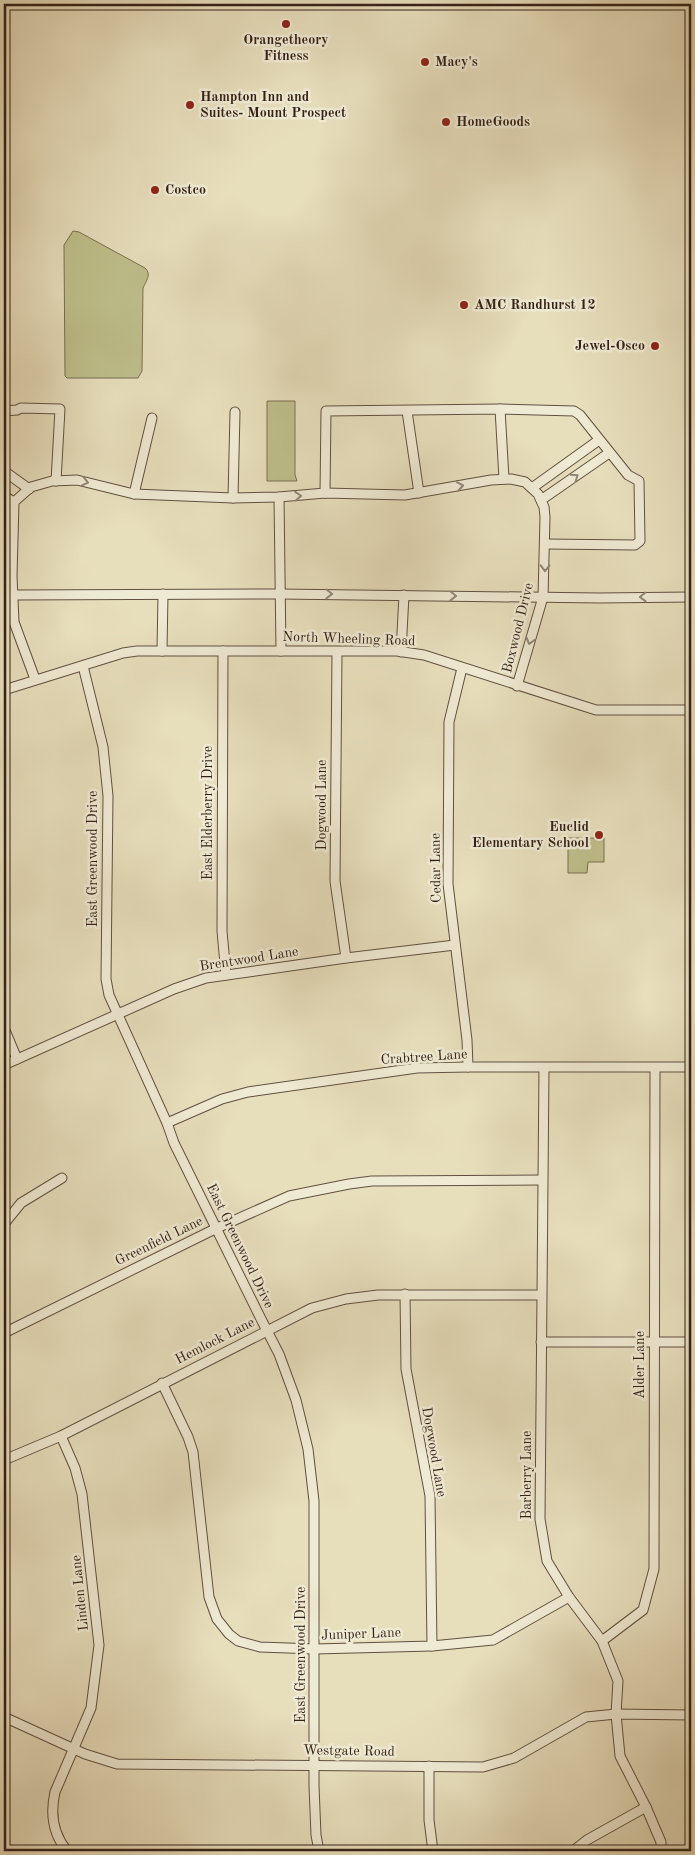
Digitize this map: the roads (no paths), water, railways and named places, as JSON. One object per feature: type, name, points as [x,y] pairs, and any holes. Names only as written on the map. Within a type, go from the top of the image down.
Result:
[{"type":"street","points":[[4,411],[21,408],[60,409],[56,480]]},
{"type":"street","points":[[500,409],[504,479]]},
{"type":"street","points":[[325,494],[326,411],[500,409],[574,412],[580,415],[628,475],[639,481],[640,541],[635,545],[545,544]]},
{"type":"street","points":[[407,411],[419,493]]},
{"type":"street","points":[[233,498],[235,412]]},
{"type":"street","points":[[134,494],[152,418]]},
{"type":"street","points":[[532,488],[599,440]]},
{"type":"street","points":[[35,679],[14,622],[8,544],[14,502],[29,489],[56,480],[77,480],[134,494],[233,498],[325,494],[405,494],[504,479],[525,482],[542,500],[609,453]]},
{"type":"street","points":[[4,472],[29,489]]},
{"type":"street","points":[[4,496],[14,502]]},
{"type":"street","points":[[278,497],[281,650]]},
{"type":"street","name":"Boxwood Drive","points":[[517,686],[543,597],[545,517],[542,500]]},
{"type":"street","points":[[162,651],[163,594]]},
{"type":"street","points":[[12,595],[280,594],[691,597]]},
{"type":"street","points":[[401,652],[404,595]]},
{"type":"street","name":"North Wheeling Road","points":[[4,690],[123,653],[137,651],[281,650],[401,652],[424,655],[596,710],[691,710]]},
{"type":"street","name":"East Elderberry Drive","points":[[223,651],[222,922],[226,975]]},
{"type":"street","name":"Dogwood Lane","points":[[337,652],[335,881],[346,958]]},
{"type":"street","name":"East Greenwood Drive","points":[[83,666],[99,726],[106,769],[108,796],[106,979],[109,995],[167,1123],[174,1143],[280,1354],[294,1395],[311,1465],[314,1501],[315,1813],[319,1851]]},
{"type":"street","name":"Cedar Lane","points":[[462,668],[448,729],[448,884],[467,1040],[468,1067]]},
{"type":"street","name":"Brentwood Lane","points":[[4,1065],[191,982],[226,975],[346,958],[455,945]]},
{"type":"street","points":[[4,1028],[17,1059]]},
{"type":"street","name":"Crabtree Lane","points":[[167,1123],[222,1099],[261,1089],[406,1070],[468,1067],[691,1067]]},
{"type":"street","name":"Barberry Lane","points":[[544,1068],[540,1518],[547,1561],[569,1597],[602,1640],[618,1681],[616,1714],[620,1756],[646,1807],[661,1842],[661,1851]]},
{"type":"street","name":"Alder Lane","points":[[602,1640],[643,1610],[654,1569],[655,1068]]},
{"type":"street","points":[[4,1224],[21,1203],[62,1178]]},
{"type":"street","name":"Greenfield Lane","points":[[4,1332],[217,1228],[289,1196],[350,1184],[391,1180],[542,1180]]},
{"type":"street","name":"Dogwood Lane","points":[[406,1294],[406,1369],[430,1496],[432,1646]]},
{"type":"street","name":"Hemlock Lane","points":[[4,1460],[61,1436],[312,1308],[366,1296],[406,1294],[541,1295]]},
{"type":"street","points":[[541,1342],[691,1342]]},
{"type":"street","name":"Juniper Lane","points":[[162,1384],[188,1437],[193,1452],[209,1597],[217,1620],[238,1641],[252,1646],[271,1648],[315,1649],[432,1646],[493,1640],[569,1597]]},
{"type":"street","name":"Linden Lane","points":[[61,1436],[75,1468],[82,1494],[99,1645],[91,1708],[55,1792],[52,1807],[56,1833],[67,1851]]},
{"type":"street","name":"Westgate Road","points":[[4,1717],[85,1754],[116,1764],[315,1764],[482,1767],[514,1758],[586,1717],[616,1714],[691,1715]]},
{"type":"street","points":[[429,1766],[429,1820],[433,1851]]},
{"type":"street","points":[[573,1851],[587,1840],[646,1807]]},
{"type":"place","name":"Orangetheory Fitness","points":[[286,24]]},
{"type":"place","name":"Macy's","points":[[425,62]]},
{"type":"place","name":"Hampton Inn and Suites- Mount Prospect","points":[[190,105]]},
{"type":"place","name":"HomeGoods","points":[[446,122]]},
{"type":"place","name":"Costco","points":[[155,190]]},
{"type":"place","name":"AMC Randhurst 12","points":[[464,305]]},
{"type":"place","name":"Jewel-Osco","points":[[655,346]]},
{"type":"place","name":"Euclid Elementary School","points":[[599,835]]}]
